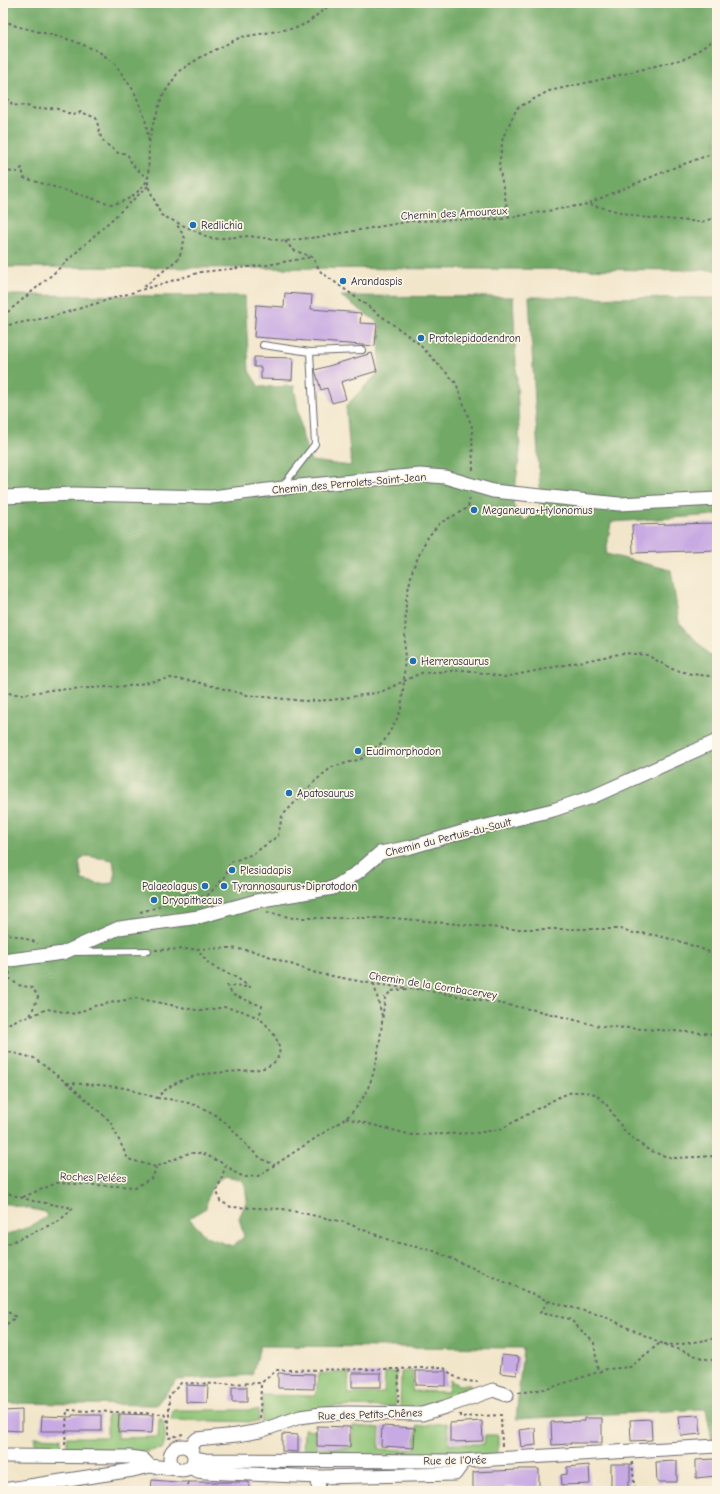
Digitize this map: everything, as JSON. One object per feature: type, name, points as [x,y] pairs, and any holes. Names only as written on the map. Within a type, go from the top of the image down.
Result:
[{"type":"street","name":"Chemin des Perrolets-Saint-Jean","points":[[3,497],[74,494],[212,497],[281,488],[420,475],[445,477],[493,491],[619,504],[717,499]]},
{"type":"street","name":"Chemin du Pertuis-du-Sault","points":[[7,961],[63,953],[120,928],[199,916],[256,901],[333,888],[358,872],[380,853],[411,847],[462,832],[553,810],[592,797],[717,741]]},
{"type":"street","points":[[493,1390],[507,1395]]},
{"type":"street","name":"Rue des Petits-Chênes","points":[[191,1458],[237,1435],[260,1431],[300,1417],[321,1414],[348,1413],[422,1414],[493,1390]]},
{"type":"street","name":"Rue de l'Orée","points":[[191,1458],[205,1460],[461,1461],[717,1446]]},
{"type":"street","points":[[150,1466],[156,1460],[171,1453],[177,1447],[184,1447],[198,1471],[319,1477],[454,1474],[460,1467],[461,1461]]},
{"type":"street","points":[[171,1453],[170,1460],[174,1467],[180,1470],[191,1458]]},
{"type":"street","points":[[3,1456],[130,1457],[143,1459],[150,1466]]},
{"type":"street","points":[[3,1490],[133,1470],[150,1466],[168,1468],[174,1467]]},
{"type":"street","points":[[318,1491],[319,1477]]},
{"type":"lane","points":[[263,345],[310,352],[362,350]]},
{"type":"lane","points":[[281,488],[314,444],[310,352]]},
{"type":"lane","name":"Chemin du Pertuis-du-Sault","points":[[63,953],[148,951]]},
{"type":"path","points":[[3,316],[54,273],[148,186],[149,143],[153,124],[162,97],[179,71],[201,57],[241,37],[284,31],[302,26],[332,3]]},
{"type":"path","points":[[3,20],[16,26],[71,40],[98,51],[114,63],[134,91],[145,118],[149,143]]},
{"type":"path","points":[[509,218],[499,166],[503,137],[517,108],[549,91],[687,58],[717,38]]},
{"type":"path","points":[[3,89],[5,89],[5,95],[7,99],[10,100],[12,105],[27,106],[36,110],[55,108],[73,115],[81,112],[96,118],[99,125],[99,133],[102,138],[118,153],[128,155],[132,163],[147,180]]},
{"type":"path","points":[[588,204],[672,168],[717,152]]},
{"type":"path","points":[[3,171],[17,172],[22,168],[24,178],[111,204],[122,203],[131,197],[147,180]]},
{"type":"path","name":"Chemin des Amoureux","points":[[148,186],[161,215],[212,239],[249,236],[285,241],[318,238],[412,221],[501,219],[588,204],[640,217],[702,222],[717,217]]},
{"type":"path","points":[[142,289],[180,258],[185,238],[176,222]]},
{"type":"path","points":[[139,912],[154,908],[180,894],[206,897],[225,877],[232,862],[253,854],[278,836],[282,816],[315,781],[332,767],[361,759],[384,741],[396,721],[401,709],[404,681],[406,599],[413,568],[427,538],[440,523],[468,508],[473,485],[472,427],[456,383],[417,342],[322,272],[312,256],[293,250],[285,241]]},
{"type":"path","points":[[3,326],[51,317],[201,272],[267,265],[312,256]]},
{"type":"path","points":[[3,691],[12,694],[25,694],[50,690],[129,686],[170,678],[193,681],[246,695],[318,701],[381,692],[422,673],[465,670],[505,677],[624,653],[647,655],[672,669],[692,674],[717,677]]},
{"type":"path","points":[[261,911],[294,918],[394,918],[509,929],[621,929],[630,934],[647,934],[685,943],[717,954]]},
{"type":"path","points":[[3,933],[21,937],[42,945]]},
{"type":"path","name":"Chemin de la Combacervey","points":[[148,951],[229,948],[254,951],[316,973],[374,984],[421,989],[535,1010],[599,1026],[717,1034]]},
{"type":"path","points":[[197,949],[210,965],[237,978],[250,987],[227,986],[233,995],[262,1006],[259,1018]]},
{"type":"path","points":[[7,961],[9,978],[18,985],[34,988],[38,997],[30,1018]]},
{"type":"path","points":[[374,984],[383,1017]]},
{"type":"path","points":[[3,1053],[9,1052],[34,1058],[66,1083],[110,1121],[128,1159],[156,1167],[189,1153],[202,1153],[226,1165],[237,1174],[246,1177],[258,1176],[353,1112],[369,1087],[375,1068],[385,998],[391,991],[421,989]]},
{"type":"path","points":[[3,1026],[19,1019],[30,1018],[47,1009],[75,1014],[94,1006],[136,998],[201,1011],[224,1007],[242,1011],[259,1018],[270,1028],[276,1038],[279,1056],[272,1064],[258,1070],[204,1074],[177,1081],[164,1089],[157,1098]]},
{"type":"path","points":[[66,1083],[124,1088],[157,1098],[177,1099],[198,1105],[216,1114],[228,1124],[263,1160],[275,1164]]},
{"type":"path","points":[[346,1118],[412,1134],[477,1133],[501,1128],[559,1097],[572,1092],[585,1092],[595,1094],[606,1104],[626,1133],[647,1149],[661,1155],[675,1158],[717,1156]]},
{"type":"path","points":[[226,1165],[217,1191],[220,1201],[231,1207],[283,1209],[344,1222],[394,1242],[434,1251],[548,1301],[603,1316],[661,1343],[702,1358],[717,1360]]},
{"type":"path","name":"Roches Pelées","points":[[22,1197],[56,1183],[136,1187],[152,1177],[156,1167]]},
{"type":"path","points":[[3,1192],[33,1201],[73,1208],[59,1222],[3,1246]]},
{"type":"path","points":[[3,1278],[6,1282],[3,1285]]},
{"type":"path","points":[[548,1301],[540,1313],[570,1319],[594,1343],[598,1372]]},
{"type":"path","points":[[3,1309],[16,1317],[3,1327]]},
{"type":"path","points":[[507,1395],[550,1388],[607,1369],[630,1366],[661,1343],[676,1345],[717,1338]]},
{"type":"path","points":[[188,1491],[195,1434],[192,1432],[169,1438],[169,1396],[181,1383],[261,1383],[277,1370],[399,1369],[443,1367],[455,1378],[466,1381],[491,1382],[493,1390]]},
{"type":"path","points":[[398,1414],[399,1369]]},
{"type":"path","points":[[260,1431],[261,1383]]},
{"type":"path","points":[[64,1456],[67,1410],[164,1414],[169,1426]]},
{"type":"path","points":[[460,1411],[460,1417],[501,1415],[503,1459]]},
{"type":"path","points":[[632,1457],[635,1491]]},
{"type":"green space","points":[[3,3],[717,3],[717,270],[3,267]]},
{"type":"green space","points":[[3,295],[245,296],[249,371],[259,387],[294,386],[303,438],[311,461],[351,466],[346,406],[379,372],[380,324],[341,296],[513,297],[520,451],[513,505],[525,521],[541,508],[529,297],[717,298],[717,515],[611,522],[606,554],[671,570],[679,622],[710,656],[717,655],[717,1446],[713,1446],[706,1409],[516,1419],[523,1348],[260,1346],[252,1375],[177,1380],[156,1405],[3,1403],[3,1236],[29,1227],[47,1217],[45,1212],[3,1203]],"holes":[[[87,856],[113,860],[115,875],[114,883],[100,884],[82,880],[79,861]],[[225,1176],[242,1180],[245,1185],[247,1200],[239,1218],[244,1237],[232,1246],[206,1237],[189,1218],[206,1208],[213,1185]]]},
{"type":"green space","points":[[413,1371],[412,1391],[448,1392],[450,1380],[458,1385],[470,1385],[472,1391],[428,1406],[400,1410],[401,1372]]},
{"type":"green space","points":[[349,1372],[348,1394],[384,1393],[385,1372],[397,1372],[395,1407],[336,1406],[319,1409],[261,1426],[262,1395],[316,1396],[318,1374]]},
{"type":"green space","points":[[173,1410],[259,1410],[258,1422],[171,1420]]},
{"type":"green space","points":[[107,1415],[117,1415],[117,1438],[158,1437],[159,1419],[162,1419],[165,1442],[162,1449],[141,1452],[67,1452],[67,1437],[107,1437]]},
{"type":"green space","points":[[447,1423],[449,1444],[484,1444],[485,1435],[498,1435],[498,1455],[303,1456],[304,1429],[315,1430],[316,1448],[351,1448],[353,1426],[380,1428],[379,1449],[415,1450],[417,1426]]},
{"type":"green space","points":[[35,1437],[61,1438],[61,1451],[34,1451]]},
{"type":"building","points":[[285,293],[312,295],[311,309],[361,313],[360,323],[377,324],[375,346],[254,337],[256,305],[284,307]]},
{"type":"building","points":[[372,353],[377,371],[341,382],[346,399],[332,403],[327,388],[321,390],[315,370]]},
{"type":"building","points":[[254,357],[293,358],[292,380],[261,379],[261,367],[254,367]]},
{"type":"building","points":[[717,523],[717,550],[633,553],[632,525]]},
{"type":"building","points":[[502,1355],[519,1357],[517,1375],[500,1373]]},
{"type":"building","points":[[416,1371],[446,1371],[446,1386],[416,1385]]},
{"type":"building","points":[[278,1373],[314,1374],[314,1389],[278,1388]]},
{"type":"building","points":[[352,1373],[381,1373],[381,1387],[352,1387]]},
{"type":"building","points":[[186,1385],[208,1386],[207,1403],[186,1402]]},
{"type":"building","points":[[232,1387],[247,1387],[247,1402],[232,1402]]},
{"type":"building","points":[[22,1410],[22,1431],[3,1430],[3,1411]]},
{"type":"building","points":[[119,1414],[153,1415],[152,1433],[118,1432]]},
{"type":"building","points":[[72,1415],[101,1415],[101,1431],[41,1431],[42,1416],[72,1417]]},
{"type":"building","points":[[699,1415],[701,1434],[681,1436],[679,1416]]},
{"type":"building","points":[[584,1418],[602,1418],[602,1443],[570,1443],[571,1444],[552,1445],[551,1422],[584,1421]]},
{"type":"building","points":[[651,1419],[652,1440],[631,1441],[630,1420]]},
{"type":"building","points":[[482,1421],[483,1441],[450,1442],[450,1423]]},
{"type":"building","points":[[317,1426],[350,1427],[350,1447],[317,1446]]},
{"type":"building","points":[[382,1426],[415,1428],[414,1448],[381,1446]]},
{"type":"building","points":[[535,1428],[536,1445],[521,1447],[519,1430]]},
{"type":"building","points":[[282,1434],[298,1435],[298,1452],[282,1451]]},
{"type":"building","points":[[714,1459],[716,1476],[696,1478],[696,1460]]},
{"type":"building","points":[[677,1461],[677,1482],[657,1482],[656,1462]]},
{"type":"building","points":[[611,1464],[630,1464],[630,1482],[628,1482],[628,1491],[611,1491]]},
{"type":"building","points":[[589,1465],[590,1484],[562,1485],[561,1475],[567,1474],[567,1467]]},
{"type":"building","points":[[539,1469],[539,1487],[505,1487],[505,1490],[473,1491],[473,1472]]},
{"type":"building","points":[[152,1480],[178,1482],[249,1482],[249,1491],[151,1491]]},
{"type":"place","name":"Redlichia","points":[[193,225]]},
{"type":"place","name":"Arandaspis","points":[[343,281]]},
{"type":"place","name":"Protolepidodendron","points":[[421,338]]},
{"type":"place","name":"Meganeura+Hylonomus","points":[[474,510]]},
{"type":"place","name":"Herrerasaurus","points":[[413,661]]},
{"type":"place","name":"Eudimorphodon","points":[[358,751]]},
{"type":"place","name":"Apatosaurus","points":[[289,793]]},
{"type":"place","name":"Plesiadapis","points":[[232,870]]},
{"type":"place","name":"Palaeolagus","points":[[205,886]]},
{"type":"place","name":"Tyrannosaurus+Diprotodon","points":[[224,886]]},
{"type":"place","name":"Dryopithecus","points":[[154,900]]}]
